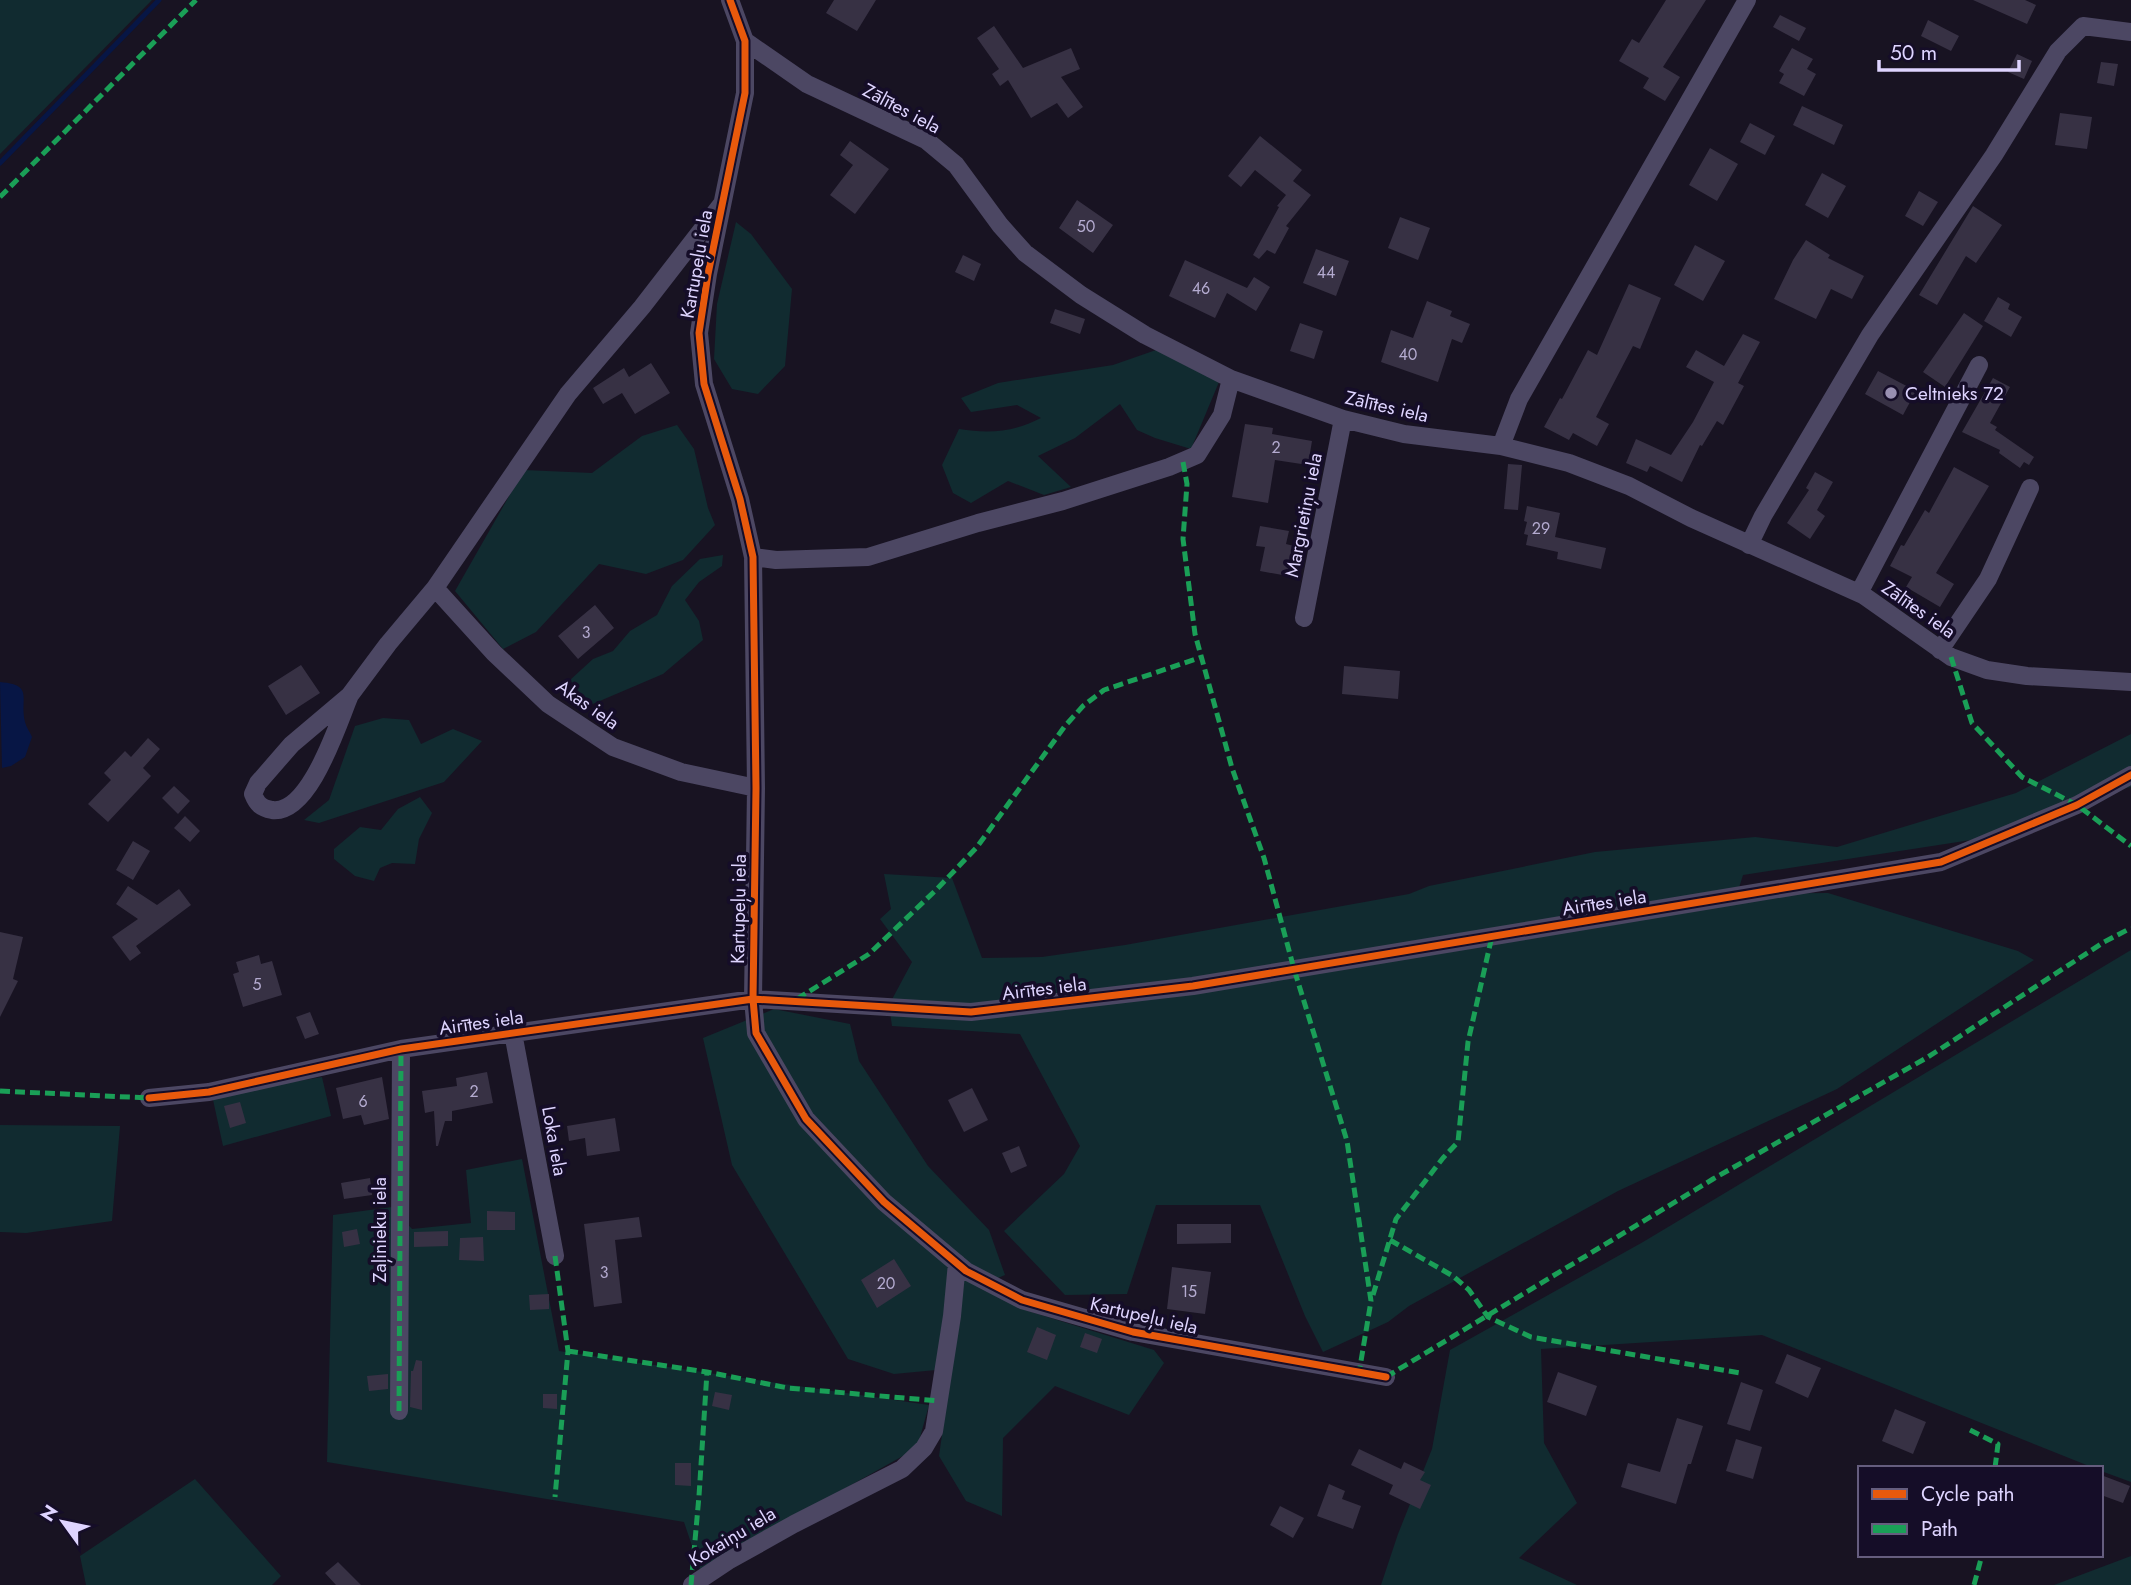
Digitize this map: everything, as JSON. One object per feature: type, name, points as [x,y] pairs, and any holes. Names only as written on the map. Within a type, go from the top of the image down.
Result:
[{"type":"street","points":[[730,0],[745,41]]},
{"type":"street","points":[[1501,446],[1520,399],[1747,0]]},
{"type":"street","points":[[1749,545],[1763,516],[1870,335],[1994,155],[2058,51],[2084,26],[2131,32]]},
{"type":"street","name":"Kartupeļu iela","points":[[745,41],[745,93],[708,274],[699,333],[704,384],[740,499],[753,557],[756,788],[752,999],[756,1033],[806,1119],[884,1202],[966,1271],[1022,1300],[1133,1332],[1385,1377]]},
{"type":"street","name":"Zālītes iela","points":[[745,41],[807,84],[926,140],[956,164],[1000,225],[1026,253],[1081,295],[1145,335],[1231,379],[1343,419],[1404,434],[1501,446],[1569,463],[1629,486],[1749,545],[1859,593],[1951,657],[1987,670],[2027,676],[2131,682]]},
{"type":"street","points":[[350,695],[314,780],[288,808],[277,810],[257,804],[254,794],[258,783],[292,744],[350,695],[435,588],[568,394],[642,307],[723,202]]},
{"type":"street","points":[[1859,593],[1979,365]]},
{"type":"street","points":[[753,557],[868,557],[978,523],[1063,501],[1169,467],[1197,456],[1222,415],[1231,379]]},
{"type":"street","name":"Margrietiņu iela","points":[[1304,618],[1343,419]]},
{"type":"street","points":[[1940,650],[1988,579],[2031,488]]},
{"type":"street","name":"Akas iela","points":[[435,588],[494,653],[548,704],[613,747],[681,772],[756,788]]},
{"type":"street","name":"Airītes iela","points":[[149,1098],[209,1092],[401,1049],[752,999],[971,1012],[1193,986],[1941,862],[2077,805],[2131,775]]},
{"type":"street","name":"Loka iela","points":[[513,1033],[555,1256]]},
{"type":"street","name":"Zaļinieku iela","points":[[400,1411],[401,1049]]},
{"type":"street","name":"Kokaiņu iela","points":[[692,1585],[728,1561],[794,1524],[902,1469],[925,1448],[934,1431],[952,1316],[957,1264]]},
{"type":"green space","points":[[0,0],[152,0],[0,154]]},
{"type":"green space","points":[[736,222],[751,234],[792,289],[785,366],[758,394],[732,389],[714,359],[717,304]]},
{"type":"green space","points":[[1156,350],[1219,382],[1191,449],[1137,430],[1120,404],[1075,438],[1038,456],[1071,487],[1044,495],[1008,481],[971,503],[953,493],[942,465],[959,429],[1001,431],[1041,418],[1017,405],[971,412],[961,398],[998,383],[1113,365]]},
{"type":"green space","points":[[677,425],[694,449],[708,508],[715,525],[683,560],[646,574],[599,564],[536,632],[503,649],[455,591],[524,470],[592,473],[642,436]]},
{"type":"green space","points":[[723,555],[722,566],[699,582],[685,600],[699,621],[703,640],[663,674],[588,706],[570,680],[593,659],[613,651],[630,631],[657,615],[672,586],[700,559]]},
{"type":"green space","points":[[383,718],[409,720],[421,744],[453,729],[482,741],[444,782],[319,823],[304,820],[329,800],[355,726]]},
{"type":"green space","points":[[2131,734],[2131,787],[2076,799],[2037,820],[1971,840],[1743,875],[1737,894],[1828,893],[2018,951],[2034,960],[1837,1089],[1618,1191],[1409,1306],[1388,1322],[1323,1352],[1305,1316],[1260,1205],[1156,1205],[1127,1294],[1065,1295],[1004,1231],[1064,1174],[1080,1146],[1020,1034],[892,1026],[889,1005],[912,962],[880,919],[891,909],[884,874],[952,878],[982,958],[1042,957],[1125,945],[1409,894],[1429,886],[1595,852],[1755,837],[1837,847],[2016,793]]},
{"type":"green space","points":[[420,797],[432,813],[419,839],[415,864],[392,863],[380,868],[374,881],[355,876],[334,859],[334,849],[360,827],[381,830],[398,809]]},
{"type":"green space","points":[[2131,950],[2131,1482],[2103,1472],[2103,1466],[2089,1466],[1762,1335],[1541,1349],[1544,1443],[1577,1503],[1519,1558],[1577,1585],[1381,1585],[1432,1449],[1450,1350],[1643,1242]]},
{"type":"green space","points":[[774,1009],[850,1024],[859,1061],[928,1166],[989,1230],[1005,1275],[979,1286],[1025,1310],[1154,1350],[1164,1363],[1129,1415],[1055,1386],[1003,1438],[1002,1516],[966,1501],[939,1456],[962,1293],[936,1370],[894,1374],[848,1359],[732,1165],[703,1038]]},
{"type":"green space","points":[[322,1077],[331,1116],[223,1146],[212,1095]]},
{"type":"green space","points":[[0,1125],[120,1126],[112,1221],[26,1233],[0,1232]]},
{"type":"green space","points":[[522,1159],[559,1351],[929,1405],[917,1448],[700,1570],[684,1522],[327,1462],[333,1215],[392,1207],[412,1229],[471,1223],[466,1170]]},
{"type":"green space","points":[[195,1479],[281,1576],[272,1585],[86,1585],[80,1556]]},
{"type":"green space","points":[[2131,1556],[2131,1585],[2054,1585]]},
{"type":"water","points":[[0,682],[18,686],[22,690],[25,722],[32,737],[25,757],[2,768]]},
{"type":"building","points":[[834,0],[876,0],[857,31],[826,13]]},
{"type":"building","points":[[1666,0],[1706,0],[1663,67],[1680,77],[1665,101],[1643,88],[1649,78],[1619,61],[1632,39],[1639,43]]},
{"type":"building","points":[[1973,0],[2025,0],[2036,5],[2027,24]]},
{"type":"building","points":[[1780,15],[1806,28],[1799,41],[1773,27]]},
{"type":"building","points":[[1928,20],[1959,36],[1951,51],[1921,36]]},
{"type":"building","points":[[994,26],[1023,68],[1071,48],[1080,69],[1061,77],[1083,107],[1068,118],[1057,103],[1031,118],[1008,80],[1000,86],[992,74],[999,69],[977,38]]},
{"type":"building","points":[[1792,48],[1813,59],[1807,69],[1816,74],[1804,96],[1779,83],[1784,74],[1779,71]]},
{"type":"building","points":[[2017,54],[2032,61],[2024,79],[2008,72]]},
{"type":"building","points":[[2101,62],[2118,64],[2114,86],[2097,83]]},
{"type":"building","points":[[1802,106],[1843,125],[1834,145],[1793,125]]},
{"type":"building","points":[[2060,113],[2092,117],[2087,149],[2055,145]]},
{"type":"building","points":[[1750,123],[1775,136],[1765,155],[1740,142]]},
{"type":"building","points":[[1260,136],[1302,170],[1293,181],[1311,195],[1286,226],[1289,228],[1275,254],[1267,250],[1259,259],[1253,255],[1279,207],[1277,206],[1286,195],[1255,170],[1241,187],[1228,176]]},
{"type":"building","points":[[850,141],[889,169],[855,214],[830,195],[853,165],[840,155]]},
{"type":"building","points":[[1710,148],[1738,164],[1717,201],[1689,185]]},
{"type":"building","points":[[1822,173],[1846,186],[1828,218],[1805,205]]},
{"type":"building","points":[[1919,191],[1938,202],[1923,226],[1905,216]]},
{"type":"building","points":[[1077,200],[1113,225],[1093,253],[1059,228]]},
{"type":"building","points":[[1973,206],[2002,225],[1976,263],[1966,256],[1937,305],[1919,295]]},
{"type":"building","points":[[1400,217],[1430,228],[1418,260],[1388,248]]},
{"type":"building","points":[[1806,240],[1830,255],[1828,258],[1864,276],[1852,299],[1831,289],[1816,319],[1774,299]]},
{"type":"building","points":[[1695,245],[1725,261],[1703,301],[1674,285]]},
{"type":"building","points":[[1316,249],[1349,261],[1336,296],[1303,283]]},
{"type":"building","points":[[963,255],[981,264],[974,281],[955,272]]},
{"type":"building","points":[[1185,260],[1247,288],[1254,277],[1270,287],[1256,311],[1227,293],[1215,318],[1169,296]]},
{"type":"building","points":[[1629,284],[1661,298],[1640,349],[1633,346],[1596,417],[1609,424],[1597,446],[1573,433],[1569,440],[1544,427],[1588,350],[1597,355]]},
{"type":"building","points":[[1998,297],[2010,304],[2008,309],[2022,317],[2011,337],[1984,321]]},
{"type":"building","points":[[1427,301],[1452,311],[1450,316],[1470,324],[1462,343],[1452,339],[1438,382],[1381,362],[1391,330],[1413,338]]},
{"type":"building","points":[[1055,309],[1085,319],[1080,334],[1050,323]]},
{"type":"building","points":[[1964,313],[1983,326],[1945,387],[1923,372]]},
{"type":"building","points":[[1300,323],[1323,331],[1314,359],[1290,351]]},
{"type":"building","points":[[1743,334],[1760,342],[1738,383],[1744,386],[1723,425],[1717,421],[1702,446],[1700,445],[1682,482],[1650,466],[1647,472],[1626,463],[1636,439],[1671,455],[1693,422],[1714,382],[1686,367],[1696,350],[1724,366]]},
{"type":"building","points":[[651,363],[670,393],[635,414],[622,393],[603,404],[593,388],[624,368],[629,377]]},
{"type":"building","name":"Celtnieks 72","points":[[1878,371],[1916,391],[1903,415],[1865,394]]},
{"type":"building","points":[[1993,378],[2010,387],[1990,423],[1997,427],[1995,430],[2034,457],[2029,465],[2024,462],[2020,468],[1999,453],[2000,450],[1962,432]]},
{"type":"building","points":[[1245,424],[1273,428],[1272,434],[1312,441],[1308,465],[1275,460],[1268,503],[1232,497]]},
{"type":"building","points":[[1508,464],[1522,465],[1518,510],[1504,509]]},
{"type":"building","points":[[1954,467],[1989,486],[1936,573],[1954,584],[1940,607],[1906,587],[1912,577],[1890,566],[1925,510],[1929,513]]},
{"type":"building","points":[[1815,472],[1833,482],[1817,510],[1825,516],[1810,539],[1787,523],[1809,490],[1806,488]]},
{"type":"building","points":[[1527,506],[1560,513],[1555,537],[1606,548],[1601,569],[1557,559],[1558,552],[1526,545],[1528,535],[1524,534],[1527,522],[1524,521]]},
{"type":"building","points":[[1260,526],[1289,531],[1286,544],[1294,546],[1288,576],[1260,571],[1265,547],[1256,546]]},
{"type":"building","points":[[595,605],[614,628],[578,659],[558,636]]},
{"type":"building","points":[[301,665],[320,693],[286,715],[268,686]]},
{"type":"building","points":[[1344,666],[1400,671],[1398,699],[1342,694]]},
{"type":"building","points":[[148,738],[160,749],[143,768],[151,776],[108,822],[88,804],[111,780],[104,773],[125,751],[131,757]]},
{"type":"building","points":[[174,786],[190,801],[178,814],[162,798]]},
{"type":"building","points":[[185,816],[200,831],[190,842],[174,828]]},
{"type":"building","points":[[133,841],[150,851],[133,880],[116,870]]},
{"type":"building","points":[[128,886],[157,905],[179,889],[191,905],[136,946],[141,953],[130,961],[112,937],[138,919],[116,904]]},
{"type":"building","points":[[0,932],[23,937],[13,979],[18,981],[0,1017]]},
{"type":"building","points":[[259,955],[261,964],[272,961],[282,995],[243,1007],[233,974],[239,972],[236,962]]},
{"type":"building","points":[[310,1012],[319,1034],[305,1039],[296,1017]]},
{"type":"building","points":[[487,1072],[493,1103],[452,1111],[452,1121],[445,1121],[436,1146],[434,1111],[425,1113],[422,1091],[457,1086],[456,1078]]},
{"type":"building","points":[[382,1077],[389,1119],[364,1125],[361,1115],[343,1119],[336,1088]]},
{"type":"building","points":[[972,1088],[988,1120],[964,1132],[948,1100]]},
{"type":"building","points":[[240,1102],[246,1123],[230,1128],[224,1106]]},
{"type":"building","points":[[615,1118],[620,1151],[587,1156],[585,1138],[569,1141],[567,1126]]},
{"type":"building","points":[[1019,1146],[1027,1166],[1011,1173],[1002,1153]]},
{"type":"building","points":[[370,1178],[372,1195],[344,1199],[341,1183]]},
{"type":"building","points":[[487,1211],[515,1212],[515,1230],[487,1230]]},
{"type":"building","points":[[639,1217],[642,1237],[615,1240],[622,1303],[594,1307],[584,1224]]},
{"type":"building","points":[[1177,1224],[1231,1224],[1231,1243],[1177,1244]]},
{"type":"building","points":[[357,1229],[360,1244],[344,1247],[342,1232]]},
{"type":"building","points":[[448,1231],[448,1246],[414,1247],[414,1232]]},
{"type":"building","points":[[483,1237],[484,1261],[459,1260],[460,1238]]},
{"type":"building","points":[[894,1259],[911,1286],[877,1308],[861,1280]]},
{"type":"building","points":[[1172,1267],[1211,1272],[1205,1314],[1167,1309]]},
{"type":"building","points":[[549,1294],[549,1309],[530,1310],[529,1295]]},
{"type":"building","points":[[1037,1327],[1056,1335],[1047,1360],[1027,1352]]},
{"type":"building","points":[[1085,1333],[1102,1339],[1097,1353],[1080,1347]]},
{"type":"building","points":[[1787,1354],[1821,1368],[1808,1398],[1775,1383]]},
{"type":"building","points":[[416,1360],[422,1361],[422,1410],[410,1407],[411,1371]]},
{"type":"building","points":[[1558,1372],[1597,1386],[1586,1416],[1547,1402]]},
{"type":"building","points":[[388,1374],[388,1389],[369,1391],[367,1376]]},
{"type":"building","points":[[1741,1382],[1763,1390],[1750,1431],[1727,1424]]},
{"type":"building","points":[[715,1392],[732,1395],[729,1410],[712,1406]]},
{"type":"building","points":[[543,1394],[557,1394],[557,1409],[543,1408]]},
{"type":"building","points":[[1895,1409],[1926,1422],[1913,1454],[1882,1441]]},
{"type":"building","points":[[1677,1418],[1703,1426],[1676,1504],[1621,1487],[1628,1463],[1660,1472]]},
{"type":"building","points":[[1736,1439],[1762,1447],[1753,1479],[1726,1471]]},
{"type":"building","points":[[1359,1449],[1401,1469],[1404,1462],[1425,1472],[1420,1480],[1431,1485],[1420,1509],[1389,1494],[1393,1485],[1351,1465]]},
{"type":"building","points":[[675,1463],[691,1463],[691,1486],[675,1485]]},
{"type":"building","points":[[2103,1476],[2130,1486],[2123,1503],[2103,1496]]},
{"type":"building","points":[[1329,1484],[1345,1491],[1342,1499],[1361,1506],[1353,1529],[1317,1516]]},
{"type":"building","points":[[1280,1506],[1304,1518],[1293,1538],[1270,1525]]},
{"type":"building","points":[[338,1562],[361,1585],[336,1585],[325,1573]]},
{"type":"waterway","points":[[0,163],[159,0]]},
{"type":"marked path","points":[[0,197],[196,0]]},
{"type":"marked path","points":[[1183,462],[1187,484],[1183,539],[1195,634],[1232,768],[1264,858],[1294,969],[1347,1141],[1371,1301],[1359,1373]]},
{"type":"marked path","points":[[797,999],[869,954],[937,889],[977,847],[1065,726],[1083,706],[1104,690],[1202,657]]},
{"type":"marked path","points":[[1951,657],[1972,723],[2022,777],[2077,805],[2131,846]]},
{"type":"marked path","points":[[1386,1377],[1713,1179],[1928,1057],[2104,942],[2131,928]]},
{"type":"marked path","points":[[1373,1295],[1396,1219],[1458,1142],[1468,1042],[1492,936]]},
{"type":"marked path","points":[[399,1411],[401,1049]]},
{"type":"marked path","points":[[0,1091],[149,1098]]},
{"type":"marked path","points":[[1390,1240],[1453,1276],[1469,1290],[1488,1317],[1531,1337],[1740,1373]]},
{"type":"marked path","points":[[555,1256],[568,1351],[555,1497]]},
{"type":"marked path","points":[[568,1351],[707,1372],[788,1388],[939,1401]]},
{"type":"marked path","points":[[691,1585],[707,1372]]},
{"type":"marked path","points":[[1970,1430],[1998,1444],[1995,1466]]},
{"type":"marked path","points":[[1974,1585],[1981,1557]]},
{"type":"cycle path","points":[[730,0],[745,41],[745,93],[708,274],[699,333],[704,384],[740,499],[753,557],[756,788],[753,999],[756,1033],[806,1119],[884,1202],[966,1271],[1022,1300],[1133,1332],[1386,1377]]},
{"type":"cycle path","points":[[149,1098],[209,1092],[401,1049],[753,999],[971,1012],[1193,986],[1941,862],[2077,805],[2131,775]]},
{"type":"place","name":"Celtnieks 72","points":[[1891,393]]}]
